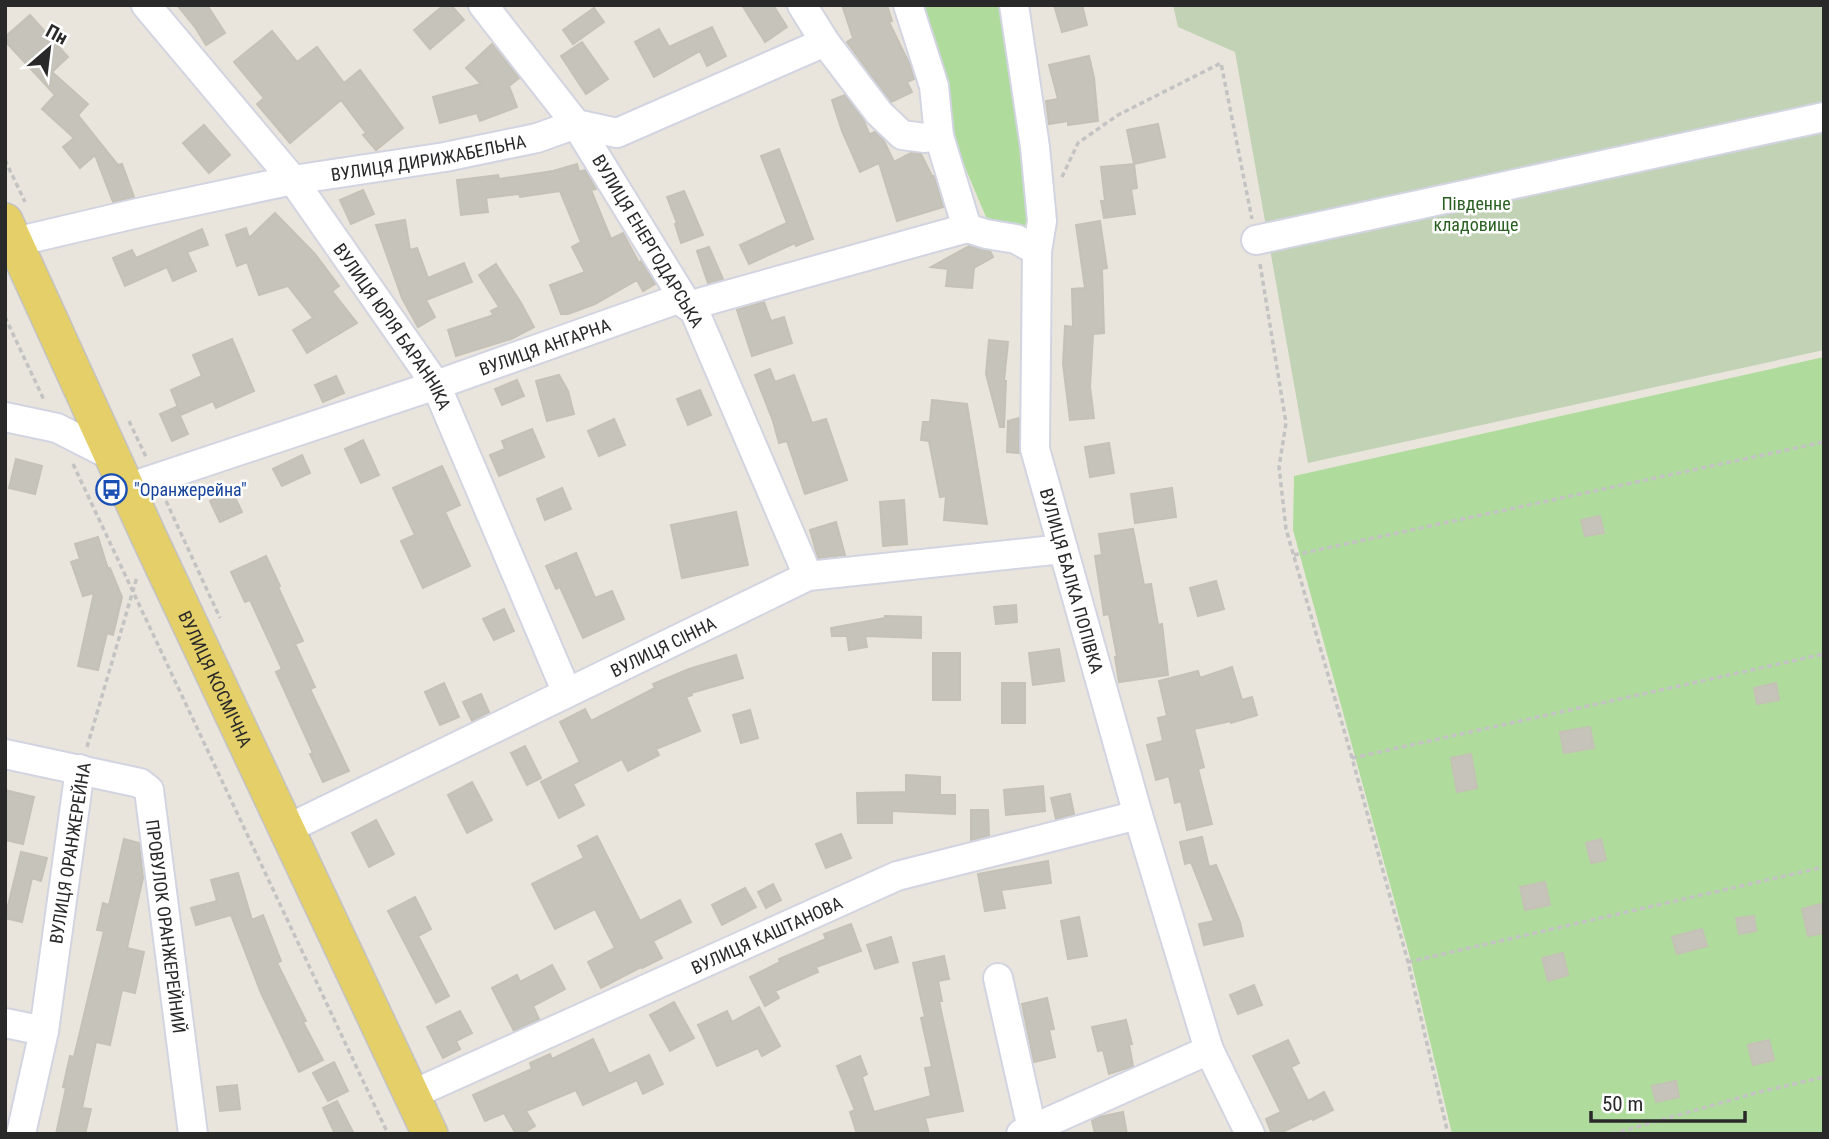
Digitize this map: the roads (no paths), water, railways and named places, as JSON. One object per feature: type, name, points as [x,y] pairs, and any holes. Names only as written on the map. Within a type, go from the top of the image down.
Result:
[{"type":"main road","name":"ВУЛИЦЯ КОСМІЧНА","points":[[10,231],[149,537],[430,1134]]},
{"type":"street","name":"ВУЛИЦЯ ЮРІЯ БАРАННІКА","points":[[146,5],[293,180],[436,385],[567,693]]},
{"type":"street","name":"ВУЛИЦЯ ЕНЕРГОДАРСЬКА","points":[[483,5],[576,124],[688,306],[694,310],[808,576]]},
{"type":"street","points":[[802,5],[825,42],[879,113],[902,135],[925,138],[939,136]]},
{"type":"street","points":[[908,5],[934,86],[939,136],[967,228],[1016,239],[1037,251]]},
{"type":"street","name":"ВУЛИЦЯ БАЛКА ПОПІВКА","points":[[1014,5],[1035,147],[1042,221],[1037,251],[1035,449],[1138,816],[1209,1050],[1250,1134]]},
{"type":"street","points":[[576,124],[617,132],[825,42]]},
{"type":"street","points":[[1256,240],[1824,117]]},
{"type":"street","name":"ВУЛИЦЯ ДИРИЖАБЕЛЬНА","points":[[10,231],[138,213],[293,180],[458,155],[537,138],[576,124]]},
{"type":"street","name":"ВУЛИЦЯ АНГАРНА","points":[[121,473],[436,385],[678,299],[688,306],[967,228]]},
{"type":"street","points":[[5,417],[57,428],[121,473]]},
{"type":"street","name":"ВУЛИЦЯ СІННА","points":[[287,829],[808,576],[1063,550]]},
{"type":"street","points":[[5,754],[80,769]]},
{"type":"street","name":"ВУЛИЦЯ ОРАНЖЕРЕЙНА","points":[[22,1134],[44,1031],[80,769]]},
{"type":"street","name":"ПРОВУЛОК ОРАНЖЕРЕЙНИЙ","points":[[80,769],[140,783],[149,790],[193,1134]]},
{"type":"street","name":"ВУЛИЦЯ КАШТАНОВА","points":[[411,1096],[897,876],[1138,816]]},
{"type":"street","points":[[998,978],[1026,1131],[1209,1050]]},
{"type":"street","points":[[5,1023],[44,1031]]},
{"type":"place","name":"\"Оранжерейна\"","points":[[111,489]]},
{"type":"park label","name":"Південне кладовище","points":[[1476,213]]}]
